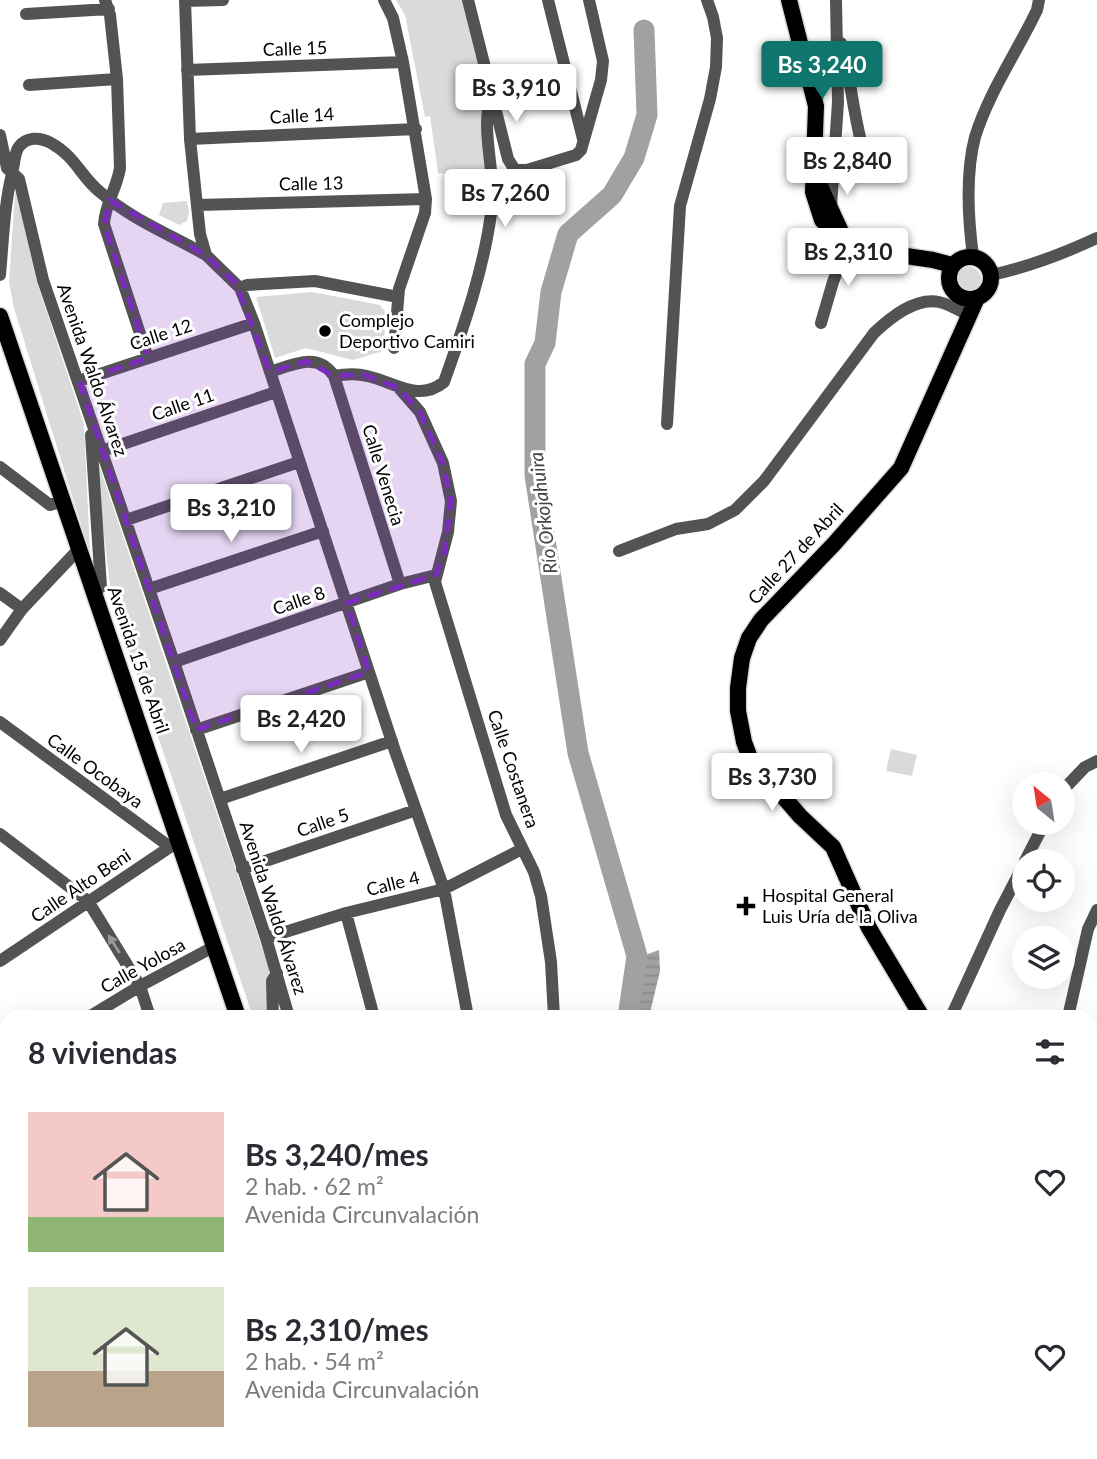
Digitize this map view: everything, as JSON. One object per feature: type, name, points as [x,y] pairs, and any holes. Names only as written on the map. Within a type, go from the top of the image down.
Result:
[{"type":"main road","points":[[789,0],[817,106],[814,173],[825,210],[846,241],[887,254],[952,265]]},
{"type":"main road","points":[[973,256],[985,263],[991,275],[988,289],[977,298],[963,299],[952,291],[948,278],[952,265],[961,258],[973,256]]},
{"type":"main road","name":"Calle 27 de Abril","points":[[918,1010],[869,928],[833,847],[800,817],[750,758],[738,711],[738,688],[742,658],[749,638],[761,620],[834,544],[901,468],[977,298]]},
{"type":"main road","name":"Avenida 15 de Abril","points":[[0,316],[78,550],[94,590],[174,842],[237,1010]]},
{"type":"street","points":[[206,255],[200,234],[190,139],[185,1],[223,0]]},
{"type":"street","points":[[384,0],[393,18],[404,62],[426,199],[425,213],[398,297],[394,348]]},
{"type":"street","points":[[468,0],[508,159],[515,170],[527,170],[576,155],[581,150],[601,80],[603,61],[589,0]]},
{"type":"street","points":[[548,0],[584,141]]},
{"type":"street","points":[[667,424],[680,206],[710,99],[716,67],[717,38],[707,0]]},
{"type":"street","points":[[825,210],[838,102],[836,0]]},
{"type":"street","points":[[973,256],[969,191],[976,136],[986,108],[1038,10],[1039,0]]},
{"type":"street","points":[[26,14],[107,4],[117,79],[120,168],[104,224],[148,358]]},
{"type":"street","points":[[836,26],[849,70],[852,100],[863,149],[866,155],[872,158],[878,150]]},
{"type":"street","name":"Calle 15","points":[[187,71],[404,62]]},
{"type":"street","points":[[29,85],[117,79]]},
{"type":"street","points":[[270,372],[306,360],[330,369],[334,376],[363,374],[416,392],[428,392],[444,382],[463,330],[487,239],[493,178],[486,109],[492,95]]},
{"type":"street","name":"Calle 14","points":[[190,139],[416,129]]},
{"type":"street","name":"Avenida Waldo Álvarez","points":[[0,135],[7,168],[19,180],[43,280],[220,799],[287,1010]]},
{"type":"street","points":[[0,275],[12,174],[19,147],[38,138],[49,142],[74,160],[97,190],[110,200],[206,255],[240,288],[443,889],[467,1010]]},
{"type":"street","name":"Calle 13","points":[[197,205],[426,199]]},
{"type":"street","points":[[991,275],[1021,268],[1097,238]]},
{"type":"street","points":[[821,324],[846,241]]},
{"type":"street","points":[[240,288],[247,285],[315,281],[398,297]]},
{"type":"street","points":[[619,551],[676,529],[708,524],[735,510],[764,481],[874,333],[890,318],[907,308],[934,301],[970,316]]},
{"type":"street","name":"Calle 12","points":[[79,382],[254,323]]},
{"type":"street","name":"Calle Venecia","points":[[334,376],[400,584]]},
{"type":"street","points":[[399,388],[420,412],[443,463],[451,501],[445,551],[436,575]]},
{"type":"street","name":"Calle 11","points":[[102,451],[276,392]]},
{"type":"street","points":[[90,415],[102,587],[94,590]]},
{"type":"street","points":[[126,520],[299,462]]},
{"type":"street","points":[[0,467],[50,505],[63,501]]},
{"type":"street","points":[[149,589],[323,531]]},
{"type":"street","points":[[0,640],[22,609],[78,550]]},
{"type":"street","name":"Calle 8","points":[[174,662],[400,584],[436,575]]},
{"type":"street","name":"Calle Costanera","points":[[436,575],[435,582],[506,815],[534,873],[541,897],[551,962],[554,1010]]},
{"type":"street","points":[[0,593],[22,609]]},
{"type":"street","points":[[196,730],[369,672]]},
{"type":"street","name":"Calle Ocobaya","points":[[0,722],[174,842]]},
{"type":"street","points":[[220,799],[392,741]]},
{"type":"street","points":[[1075,777],[1085,766],[1097,761]]},
{"type":"street","name":"Calle 5","points":[[242,869],[416,810]]},
{"type":"street","points":[[0,834],[88,901],[140,986],[148,1010]]},
{"type":"street","name":"Calle Alto Beni","points":[[0,961],[174,842]]},
{"type":"street","name":"Calle 4","points":[[266,938],[346,913],[443,889],[522,849]]},
{"type":"street","points":[[954,1010],[1012,886]]},
{"type":"street","points":[[1070,1010],[1088,929],[1097,910]]},
{"type":"street","points":[[346,913],[372,1010]]},
{"type":"street","name":"Calle Yolosa","points":[[101,1010],[215,946]]},
{"type":"street","points":[[273,1010],[272,981],[277,973]]},
{"type":"highlighted area","points":[[110,200],[206,255],[236,283],[270,372],[306,361],[334,376],[363,374],[399,388],[420,412],[443,463],[451,501],[445,551],[436,575],[347,603],[369,672],[196,730],[79,381],[148,358],[104,224]]},
{"type":"green space","points":[[396,0],[462,0],[479,55],[487,179],[438,173],[430,116],[425,117],[405,15]]},
{"type":"green space","points":[[15,193],[36,279],[84,424],[90,554],[14,308],[9,282]]},
{"type":"green space","points":[[187,201],[187,221],[179,225],[159,215],[163,203]]},
{"type":"green space","points":[[969,267],[978,270],[981,279],[978,288],[969,291],[960,288],[957,279],[960,270]]},
{"type":"green space","name":"Complejo Deportivo Camiri","points":[[312,292],[380,305],[386,313],[383,351],[353,360],[306,348],[275,358],[256,297]]},
{"type":"green space","points":[[98,462],[269,968],[269,1010],[251,1010],[112,601],[99,495]]},
{"type":"green space","points":[[891,749],[917,755],[912,776],[886,771]]},
{"type":"shaded area","points":[[659,950],[660,971],[651,1010],[626,1010],[632,960]]},
{"type":"waterway","name":"Río Orkojahuira","points":[[629,1010],[637,956],[578,753],[535,475],[535,364],[545,343],[551,292],[568,234],[612,195],[634,158],[647,115],[644,30]]},
{"type":"place","name":"Complejo Deportivo Camiri","points":[[325,331]]},
{"type":"place","name":"Hospital General Luis Uría de la Oliva","points":[[746,906]]}]
